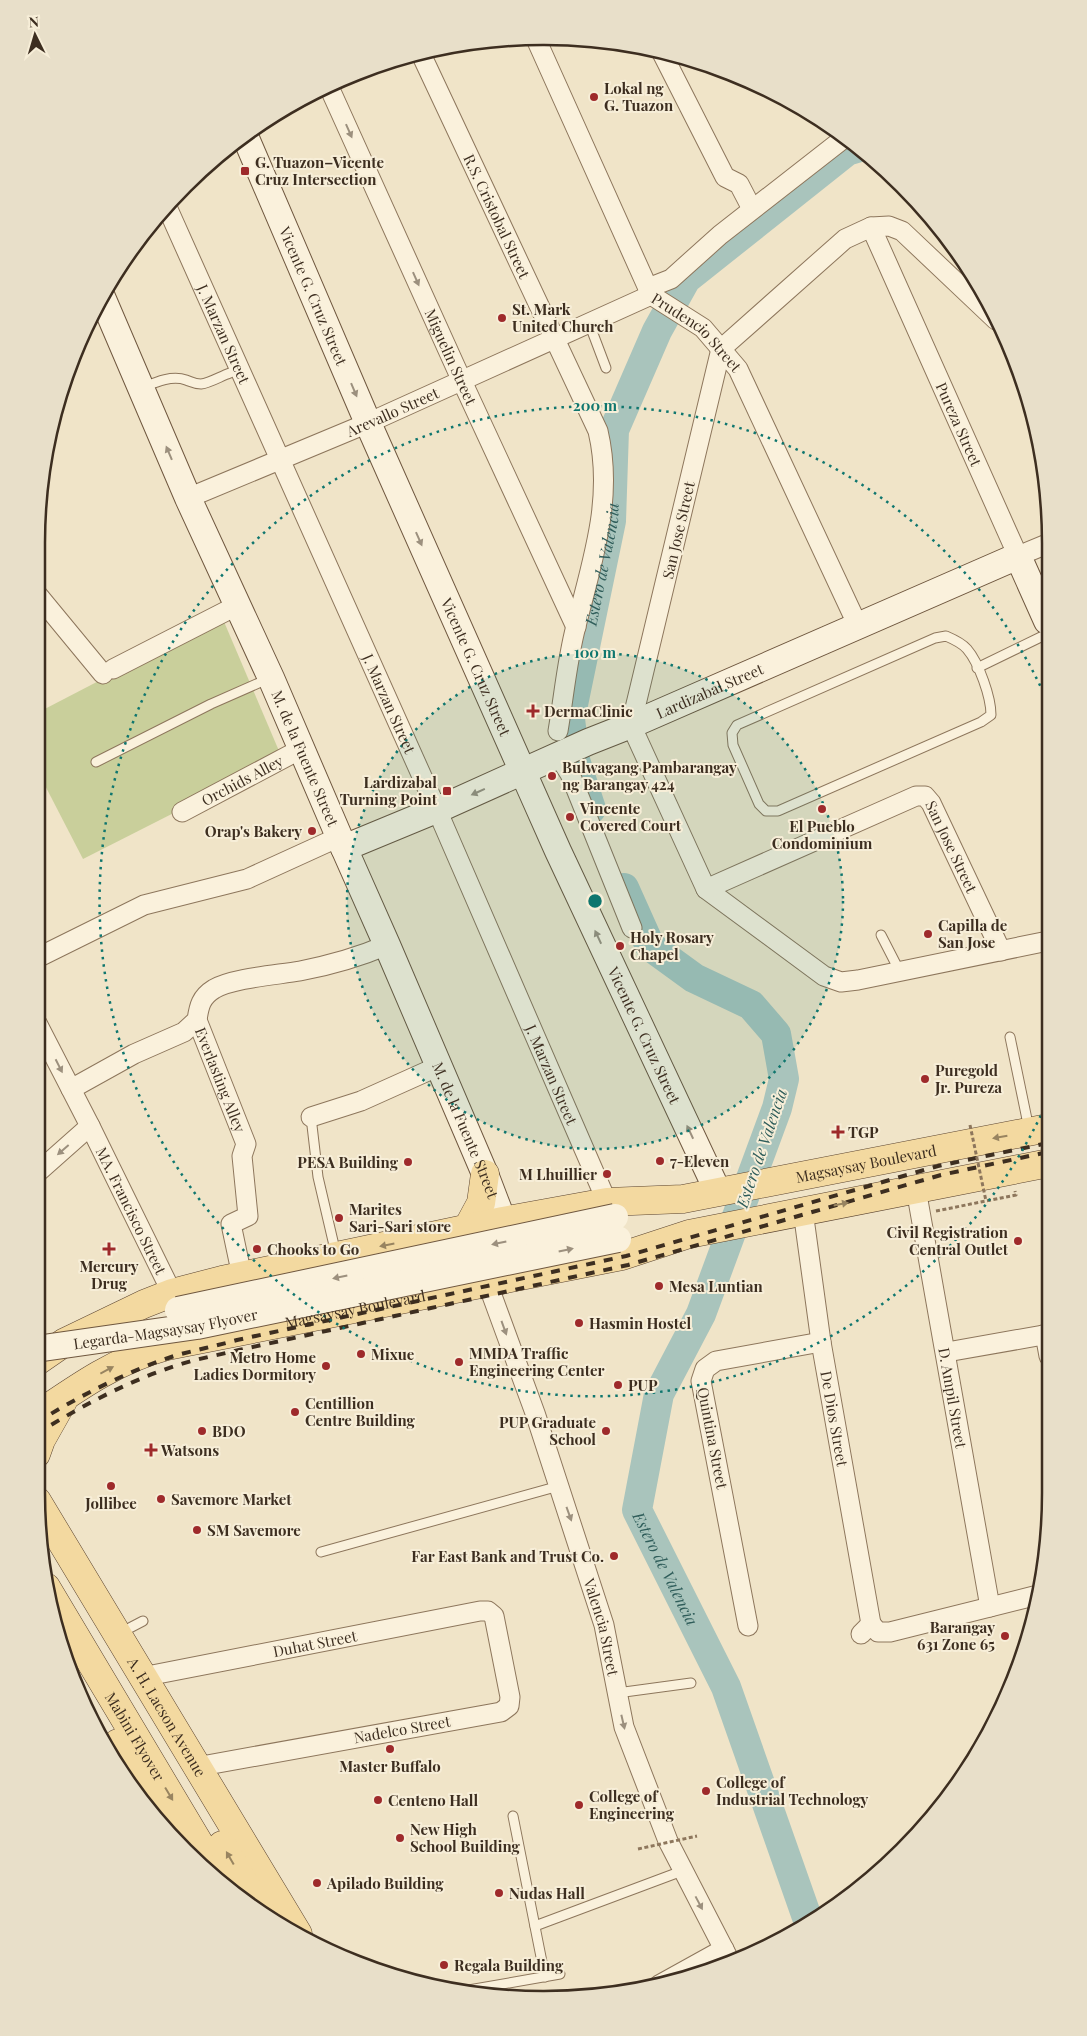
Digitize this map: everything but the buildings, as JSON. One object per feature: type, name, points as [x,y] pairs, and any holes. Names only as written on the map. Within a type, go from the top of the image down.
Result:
[{"type":"main road","name":"Magsaysay Boulevard","points":[[45,1356],[64,1342],[144,1304],[172,1294],[232,1278],[503,1221],[613,1219],[683,1199],[1039,1130]]},
{"type":"main road","name":"Magsaysay Boulevard","points":[[45,1410],[102,1372],[141,1354],[167,1346],[622,1256],[689,1234],[1042,1164]]},
{"type":"main road","points":[[467,1230],[481,1203],[485,1174]]},
{"type":"main road","points":[[230,1334],[213,1327],[206,1317],[204,1308],[207,1295],[232,1278]]},
{"type":"main road","points":[[45,1433],[66,1395]]},
{"type":"main road","name":"A. H. Lacson Avenue","points":[[46,1515],[291,1922]]},
{"type":"main road","name":"Mabini Flyover","points":[[48,1548],[254,1898]]},
{"type":"main road","name":"Mabini Flyover","points":[[59,1609],[211,1863]]},
{"type":"main road","points":[[91,1701],[109,1736]]},
{"type":"street","name":"Prudencio Street","points":[[539,45],[652,294],[703,328],[738,369],[858,626]]},
{"type":"street","name":"R.S. Cristobal Street","points":[[424,60],[598,431],[602,454],[604,494],[600,529],[576,628],[560,746]]},
{"type":"street","points":[[666,60],[725,177],[739,184],[752,209]]},
{"type":"street","name":"Miguelin Street","points":[[332,92],[576,628]]},
{"type":"street","name":"Arevallo Street","points":[[188,498],[368,423],[461,379],[555,339],[652,294],[720,235],[838,142]]},
{"type":"street","name":"Vicente G. Cruz Street","points":[[248,143],[368,423],[558,851],[723,1191]]},
{"type":"street","name":"J. Marzan Street","points":[[170,214],[437,810],[613,1219]]},
{"type":"street","points":[[721,349],[845,238],[871,227],[889,226],[902,231],[982,307]]},
{"type":"street","name":"Pureza Street","points":[[871,227],[1042,610]]},
{"type":"street","name":"M. de la Fuente Street","points":[[102,313],[141,389],[188,498],[271,678],[341,843],[388,945],[503,1221]]},
{"type":"street","name":"San Jose Street","points":[[631,725],[721,349]]},
{"type":"street","points":[[1018,556],[1042,546]]},
{"type":"street","name":"Lardizabal Street","points":[[341,843],[437,810],[523,772],[560,746],[588,742],[631,725],[1018,556]]},
{"type":"street","points":[[45,603],[108,672],[238,605]]},
{"type":"street","points":[[631,725],[706,889],[824,976],[841,982],[900,972],[1042,942]]},
{"type":"street","points":[[560,746],[632,928]]},
{"type":"street","name":"Orchids Alley","points":[[182,812],[301,748]]},
{"type":"street","name":"San Jose Street","points":[[706,889],[916,796],[926,796],[932,803],[1001,951]]},
{"type":"street","points":[[45,954],[144,905],[247,879],[341,843]]},
{"type":"street","points":[[71,1089],[134,1054],[184,1032],[197,1020],[199,1004],[202,999],[215,988],[232,982],[339,964],[388,945]]},
{"type":"street","name":"Everlasting Alley","points":[[197,1020],[246,1144],[242,1156],[248,1216],[231,1224],[232,1278]]},
{"type":"street","name":"MA. Francisco Street","points":[[45,1039],[172,1294]]},
{"type":"street","points":[[311,1117],[361,1101],[439,1066]]},
{"type":"street","points":[[45,1166],[90,1126]]},
{"type":"street","name":"D. Ampil Street","points":[[916,1189],[947,1352],[990,1607]]},
{"type":"street","name":"De Dios Street","points":[[803,1211],[821,1342],[866,1629],[890,1632],[990,1607]]},
{"type":"street","name":"Magsaysay Boulevard","points":[[613,1219],[689,1234]]},
{"type":"street","name":"Legarda-Magsaysay Flyover","points":[[45,1330],[192,1308],[613,1219]]},
{"type":"street","name":"Legarda-Magsaysay Flyover","points":[[45,1349],[197,1326],[613,1219]]},
{"type":"street","name":"Valencia Street","points":[[487,1282],[532,1404],[604,1625],[624,1727],[668,1841],[728,1956]]},
{"type":"street","points":[[947,1352],[1042,1335]]},
{"type":"street","name":"Quintina Street","points":[[748,1626],[701,1381],[705,1369],[716,1361],[821,1342]]},
{"type":"street","points":[[990,1607],[1030,1597]]},
{"type":"street","name":"Duhat Street","points":[[142,1677],[488,1611]]},
{"type":"street","name":"Nadelco Street","points":[[196,1766],[501,1712],[509,1706],[510,1697],[494,1616],[488,1611]]},
{"type":"lane","points":[[588,323],[606,368]]},
{"type":"lane","points":[[141,389],[153,383],[176,378],[194,384],[205,383],[230,372]]},
{"type":"lane","points":[[946,636],[967,648],[978,668],[991,703],[991,715],[981,722],[778,811],[766,811],[759,804],[733,745],[732,733],[737,725],[935,638],[946,636]]},
{"type":"lane","points":[[978,668],[1042,636]]},
{"type":"lane","points":[[96,762],[211,704],[271,678]]},
{"type":"lane","points":[[881,935],[900,972]]},
{"type":"lane","points":[[1010,1037],[1039,1130]]},
{"type":"lane","points":[[311,1117],[318,1177],[336,1255]]},
{"type":"lane","points":[[321,1552],[559,1486]]},
{"type":"lane","points":[[117,1634],[143,1620]]},
{"type":"lane","points":[[617,1693],[691,1682]]},
{"type":"lane","points":[[513,1816],[545,1977]]},
{"type":"lane","points":[[535,1926],[682,1871]]},
{"type":"lane","points":[[484,1988],[560,1974]]},
{"type":"path","points":[[970,1125],[986,1201]]},
{"type":"path","points":[[956,1207],[1016,1196]]},
{"type":"path","points":[[638,1849],[697,1836]]},
{"type":"green space","points":[[222,617],[282,758],[83,859],[45,785],[45,709]]},
{"type":"waterway","name":"Estero de Valencia","points":[[591,809],[575,760],[570,719],[611,521],[614,430],[657,331],[686,279],[850,150]]},
{"type":"waterway","name":"Estero de Valencia","points":[[624,888],[650,946],[694,978],[751,1005],[776,1034],[784,1079],[777,1108],[701,1314],[659,1394],[637,1510],[726,1687],[806,1916]]},
{"type":"railway","points":[[45,1418],[103,1385],[138,1369],[174,1356],[237,1340],[626,1256],[938,1166],[1042,1144]]},
{"type":"railway","points":[[45,1429],[121,1387],[157,1372],[191,1361],[628,1265],[941,1175],[1042,1153]]},
{"type":"place","name":"Lokal ng G. Tuazon","points":[[594,97]]},
{"type":"place","name":"G. Tuazon–Vicente Cruz Intersection","points":[[245,171]]},
{"type":"place","name":"St. Mark United Church","points":[[502,318]]},
{"type":"place","name":"DermaClinic","points":[[533,711]]},
{"type":"place","name":"Bulwagang Pambarangay ng Barangay 424","points":[[552,776]]},
{"type":"place","name":"Lardizabal Turning Point","points":[[447,791]]},
{"type":"place","name":"El Pueblo Condominium","points":[[822,809]]},
{"type":"place","name":"Vincente Covered Court","points":[[570,817]]},
{"type":"place","name":"Orap's Bakery","points":[[312,831]]},
{"type":"place","name":"Capilla de San Jose","points":[[928,934]]},
{"type":"place","name":"Holy Rosary Chapel","points":[[620,946]]},
{"type":"place","name":"Puregold Jr. Pureza","points":[[925,1079]]},
{"type":"place","name":"TGP","points":[[838,1132]]},
{"type":"place","name":"7-Eleven","points":[[660,1161]]},
{"type":"place","name":"PESA Building","points":[[408,1162]]},
{"type":"place","name":"M Lhuillier","points":[[607,1174]]},
{"type":"place","name":"Marites Sari-Sari store","points":[[339,1218]]},
{"type":"place","name":"Civil Registration Central Outlet","points":[[1018,1241]]},
{"type":"place","name":"Mercury Drug","points":[[109,1249]]},
{"type":"place","name":"Chooks to Go","points":[[257,1249]]},
{"type":"place","name":"Mesa Luntian","points":[[659,1286]]},
{"type":"place","name":"Hasmin Hostel","points":[[579,1323]]},
{"type":"place","name":"Mixue","points":[[361,1354]]},
{"type":"place","name":"MMDA Traffic Engineering Center","points":[[459,1362]]},
{"type":"place","name":"Metro Home Ladies Dormitory","points":[[326,1366]]},
{"type":"place","name":"PUP","points":[[618,1385]]},
{"type":"place","name":"Centillion Centre Building","points":[[295,1412]]},
{"type":"place","name":"BDO","points":[[202,1431]]},
{"type":"place","name":"PUP Graduate School","points":[[606,1431]]},
{"type":"place","name":"Watsons","points":[[151,1450]]},
{"type":"place","name":"Jollibee","points":[[111,1486]]},
{"type":"place","name":"Savemore Market","points":[[161,1499]]},
{"type":"place","name":"SM Savemore","points":[[197,1530]]},
{"type":"place","name":"Far East Bank and Trust Co.","points":[[614,1556]]},
{"type":"place","name":"Barangay 631 Zone 65","points":[[1005,1636]]},
{"type":"place","name":"Master Buffalo","points":[[390,1749]]},
{"type":"place","name":"College of Industrial Technology","points":[[706,1791]]},
{"type":"place","name":"Centeno Hall","points":[[378,1800]]},
{"type":"place","name":"College of Engineering","points":[[579,1805]]},
{"type":"place","name":"New High School Building","points":[[400,1838]]},
{"type":"place","name":"Apilado Building","points":[[317,1883]]},
{"type":"place","name":"Nudas Hall","points":[[499,1893]]},
{"type":"place","name":"Regala Building","points":[[444,1965]]}]
